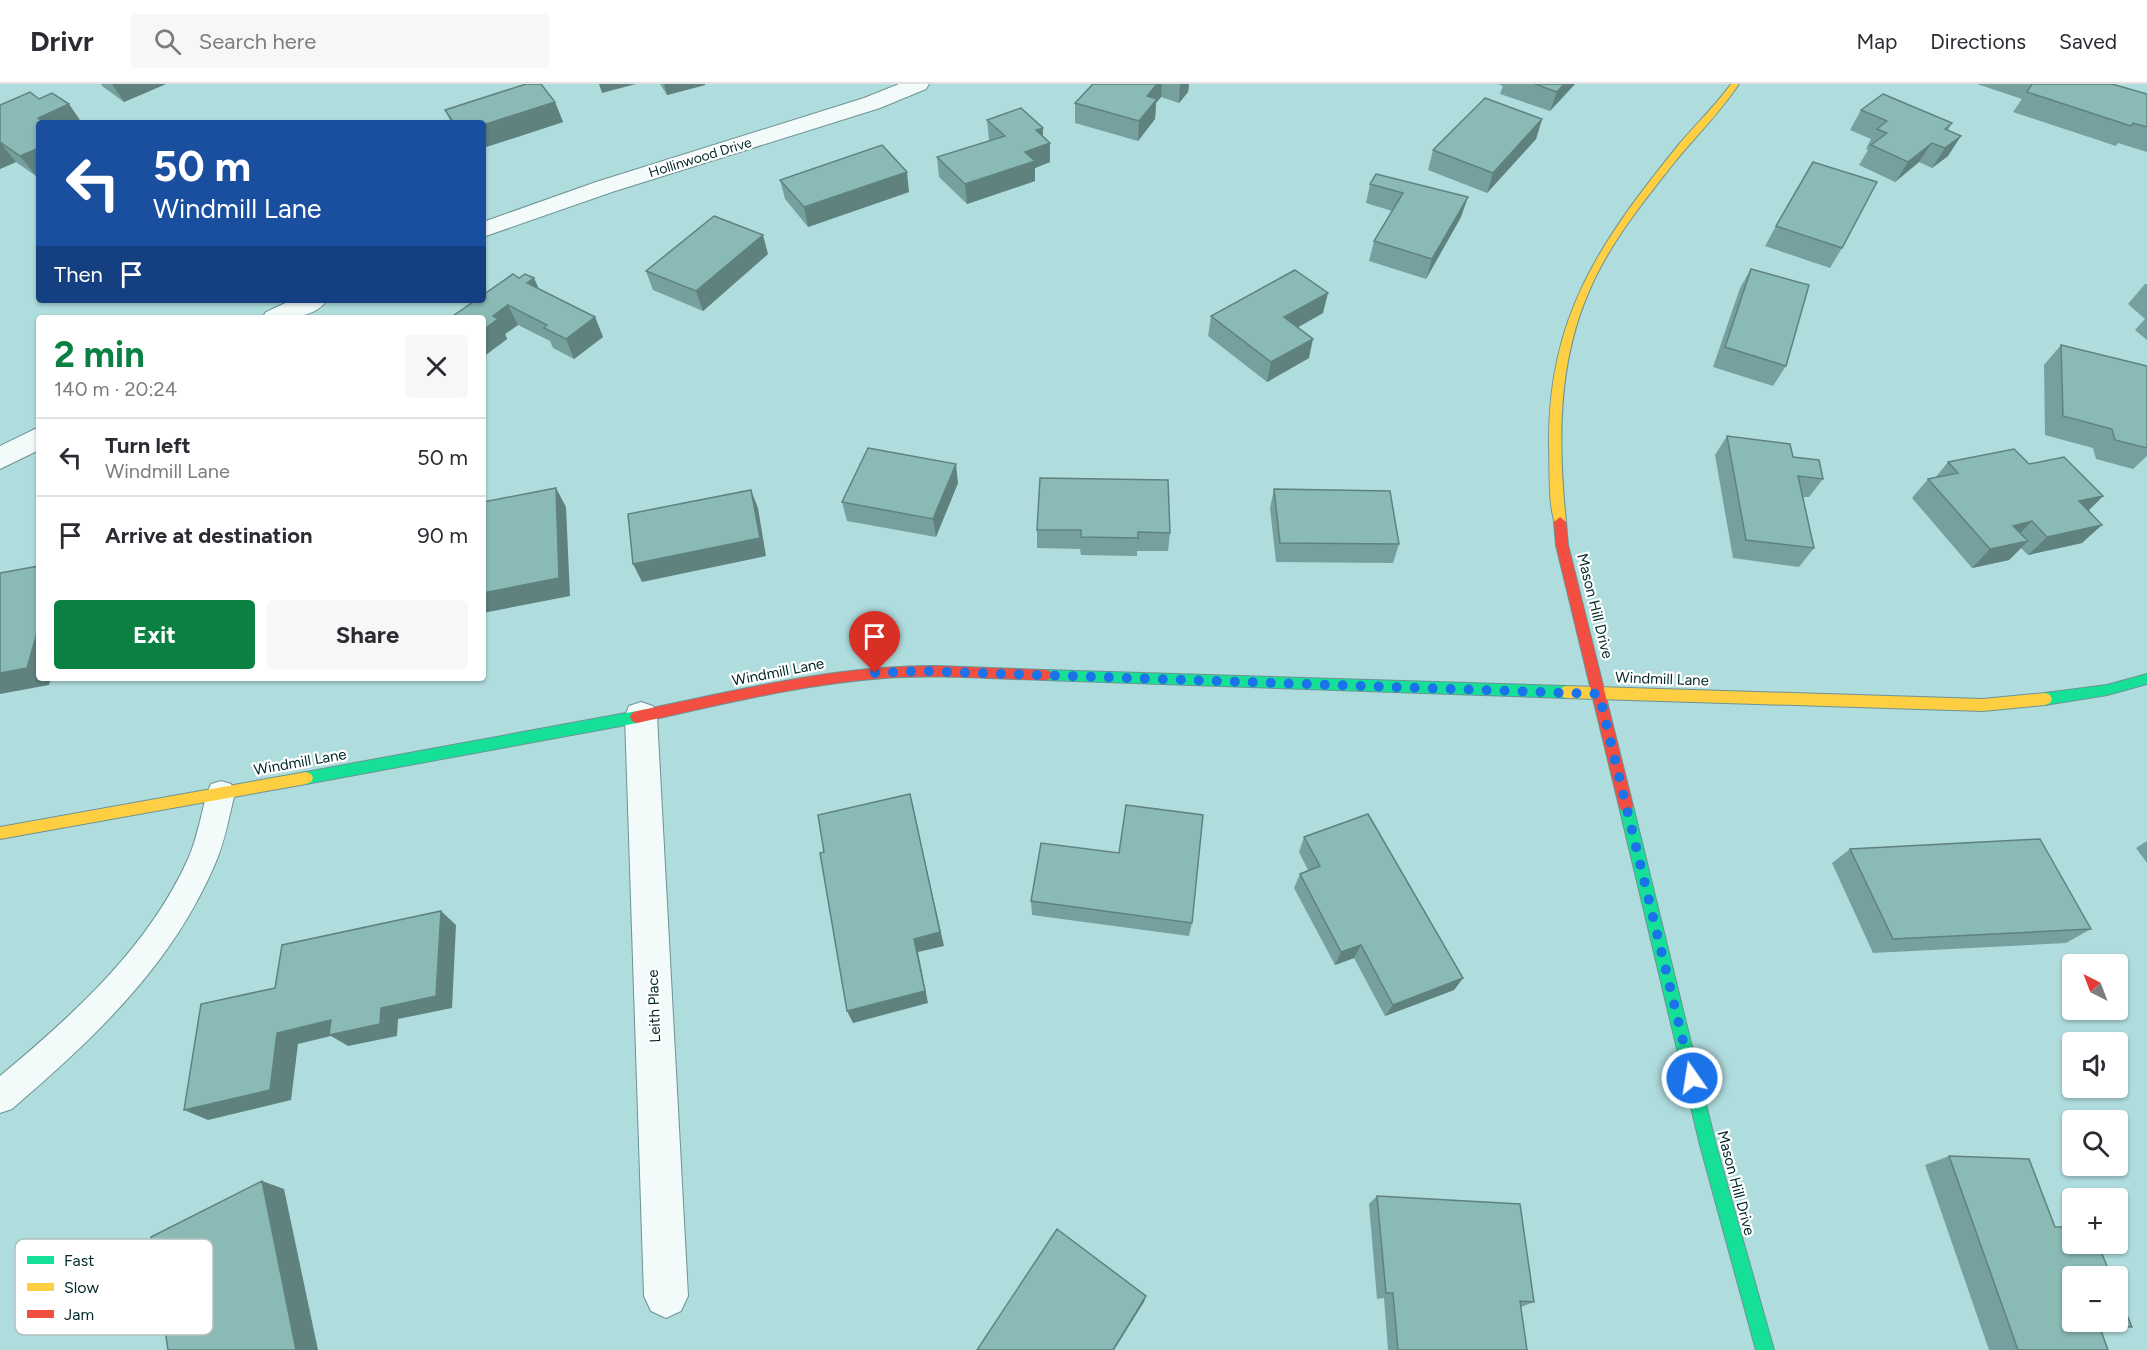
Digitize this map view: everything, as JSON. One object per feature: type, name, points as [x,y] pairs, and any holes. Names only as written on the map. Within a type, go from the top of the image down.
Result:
[{"type":"street","name":"Hollinwood Drive","points":[[486,229],[604,187],[872,103],[918,84]]},
{"type":"street","name":"Mason Hill Drive","points":[[1735,84],[1682,147],[1612,242],[1595,270],[1573,317],[1557,383],[1553,464],[1562,544],[1708,1145],[1765,1350]]},
{"type":"street","points":[[282,315],[308,303]]},
{"type":"street","points":[[0,459],[36,438]]},
{"type":"street","name":"Windmill Lane","points":[[0,833],[641,717],[820,680],[921,671],[1983,705],[2055,699],[2122,687],[2147,679]]},
{"type":"street","name":"Leith Place","points":[[641,717],[666,1296]]},
{"type":"lane","points":[[0,1097],[63,1044],[124,983],[170,922],[202,861],[221,793]]},
{"type":"building","points":[[526,84],[541,84],[555,102],[486,124],[486,120],[452,120],[445,110]]},
{"type":"building","points":[[1093,84],[1157,84],[1147,96],[1157,99],[1139,121],[1075,103]]},
{"type":"building","points":[[1535,84],[1564,84],[1557,92]]},
{"type":"building","points":[[2032,84],[2112,84],[2147,94],[2147,127],[2133,123],[2131,126],[2027,92]]},
{"type":"building","points":[[30,92],[39,99],[52,93],[69,104],[38,118],[41,120],[36,120],[36,149],[20,156],[0,142],[0,105]]},
{"type":"building","points":[[1883,94],[1952,123],[1945,129],[1961,136],[1945,148],[1932,143],[1908,162],[1871,145],[1887,133],[1877,129],[1887,121],[1861,110]]},
{"type":"building","points":[[1485,98],[1542,119],[1493,173],[1433,150]]},
{"type":"building","points":[[1021,108],[1043,128],[1036,130],[1050,143],[1025,152],[1035,161],[965,184],[937,157],[1005,136],[987,120]]},
{"type":"building","points":[[882,145],[907,172],[804,207],[780,180]]},
{"type":"building","points":[[1813,162],[1877,182],[1842,248],[1776,226]]},
{"type":"building","points":[[1376,174],[1468,197],[1432,259],[1374,241],[1403,193],[1370,184]]},
{"type":"building","points":[[714,216],[763,235],[696,291],[646,271]]},
{"type":"building","points":[[1751,269],[1809,285],[1786,366],[1725,347]]},
{"type":"building","points":[[1295,270],[1328,293],[1284,317],[1313,339],[1271,362],[1211,316]]},
{"type":"building","points":[[513,274],[519,278],[525,274],[534,278],[527,283],[595,317],[566,339],[544,328],[547,325],[508,305],[493,316],[498,319],[486,328],[486,315],[454,315],[472,303],[486,303],[486,293]]},
{"type":"building","points":[[2061,345],[2147,366],[2147,448],[2115,440],[2112,429],[2063,416]]},
{"type":"building","points":[[1727,436],[1790,444],[1793,457],[1819,460],[1823,479],[1798,476],[1814,548],[1746,540]]},
{"type":"building","points":[[868,448],[956,464],[933,519],[842,502]]},
{"type":"building","points":[[2014,449],[2029,464],[2064,457],[2103,496],[2079,501],[2102,525],[2047,537],[2032,521],[2013,526],[2028,541],[1990,549],[1928,479],[1958,473],[1948,462]]},
{"type":"building","points":[[1040,478],[1168,480],[1170,533],[1138,532],[1138,538],[1081,537],[1081,530],[1037,530]]},
{"type":"building","points":[[556,488],[559,578],[486,592],[486,501]]},
{"type":"building","points":[[1274,489],[1390,491],[1399,544],[1280,543]]},
{"type":"building","points":[[751,490],[760,538],[633,564],[628,514]]},
{"type":"building","points":[[36,567],[36,636],[27,668],[0,673],[0,573]]},
{"type":"building","points":[[910,794],[940,932],[914,939],[925,991],[847,1011],[820,853],[824,852],[818,815]]},
{"type":"building","points":[[1126,805],[1203,815],[1192,923],[1031,901],[1041,843],[1119,853]]},
{"type":"building","points":[[1368,814],[1463,978],[1393,1005],[1361,945],[1341,952],[1300,874],[1320,866],[1304,837]]},
{"type":"building","points":[[2040,839],[2091,929],[1893,939],[1850,849]]},
{"type":"building","points":[[441,911],[436,996],[381,1008],[380,1024],[329,1035],[331,1020],[277,1033],[270,1090],[184,1110],[201,1004],[275,988],[282,945]]},
{"type":"building","points":[[1949,1156],[2029,1159],[2055,1227],[2062,1227],[2062,1254],[2102,1254],[2107,1266],[2062,1266],[2062,1332],[2102,1332],[2108,1350],[2018,1350]]},
{"type":"building","points":[[262,1181],[296,1350],[168,1350],[166,1335],[213,1335],[213,1239],[151,1239],[151,1237]]},
{"type":"building","points":[[1377,1196],[1520,1204],[1534,1302],[1520,1301],[1527,1350],[1398,1350],[1393,1293],[1386,1293]]},
{"type":"building","points":[[1057,1229],[1146,1296],[1113,1350],[977,1350]]},
{"type":"traffic: fast","points":[[1045,675],[1566,692]]},
{"type":"traffic: fast","points":[[2045,699],[2107,690],[2147,679]]},
{"type":"traffic: fast","points":[[306,778],[637,717]]},
{"type":"traffic: fast","points":[[1626,806],[1708,1145],[1765,1350]]},
{"type":"traffic: slow","points":[[1560,522],[1556,469],[1556,415],[1562,362],[1576,310],[1596,266],[1623,225],[1682,147],[1735,84]]},
{"type":"traffic: slow","points":[[1566,692],[1983,705],[2045,699]]},
{"type":"traffic: slow","points":[[0,833],[306,778]]},
{"type":"traffic: jam","points":[[1560,522],[1562,545],[1626,806]]},
{"type":"traffic: jam","points":[[637,717],[778,687],[886,672],[953,671],[1045,675]]},
{"type":"route","points":[[875,673],[921,671],[1599,694],[1692,1078]]}]
